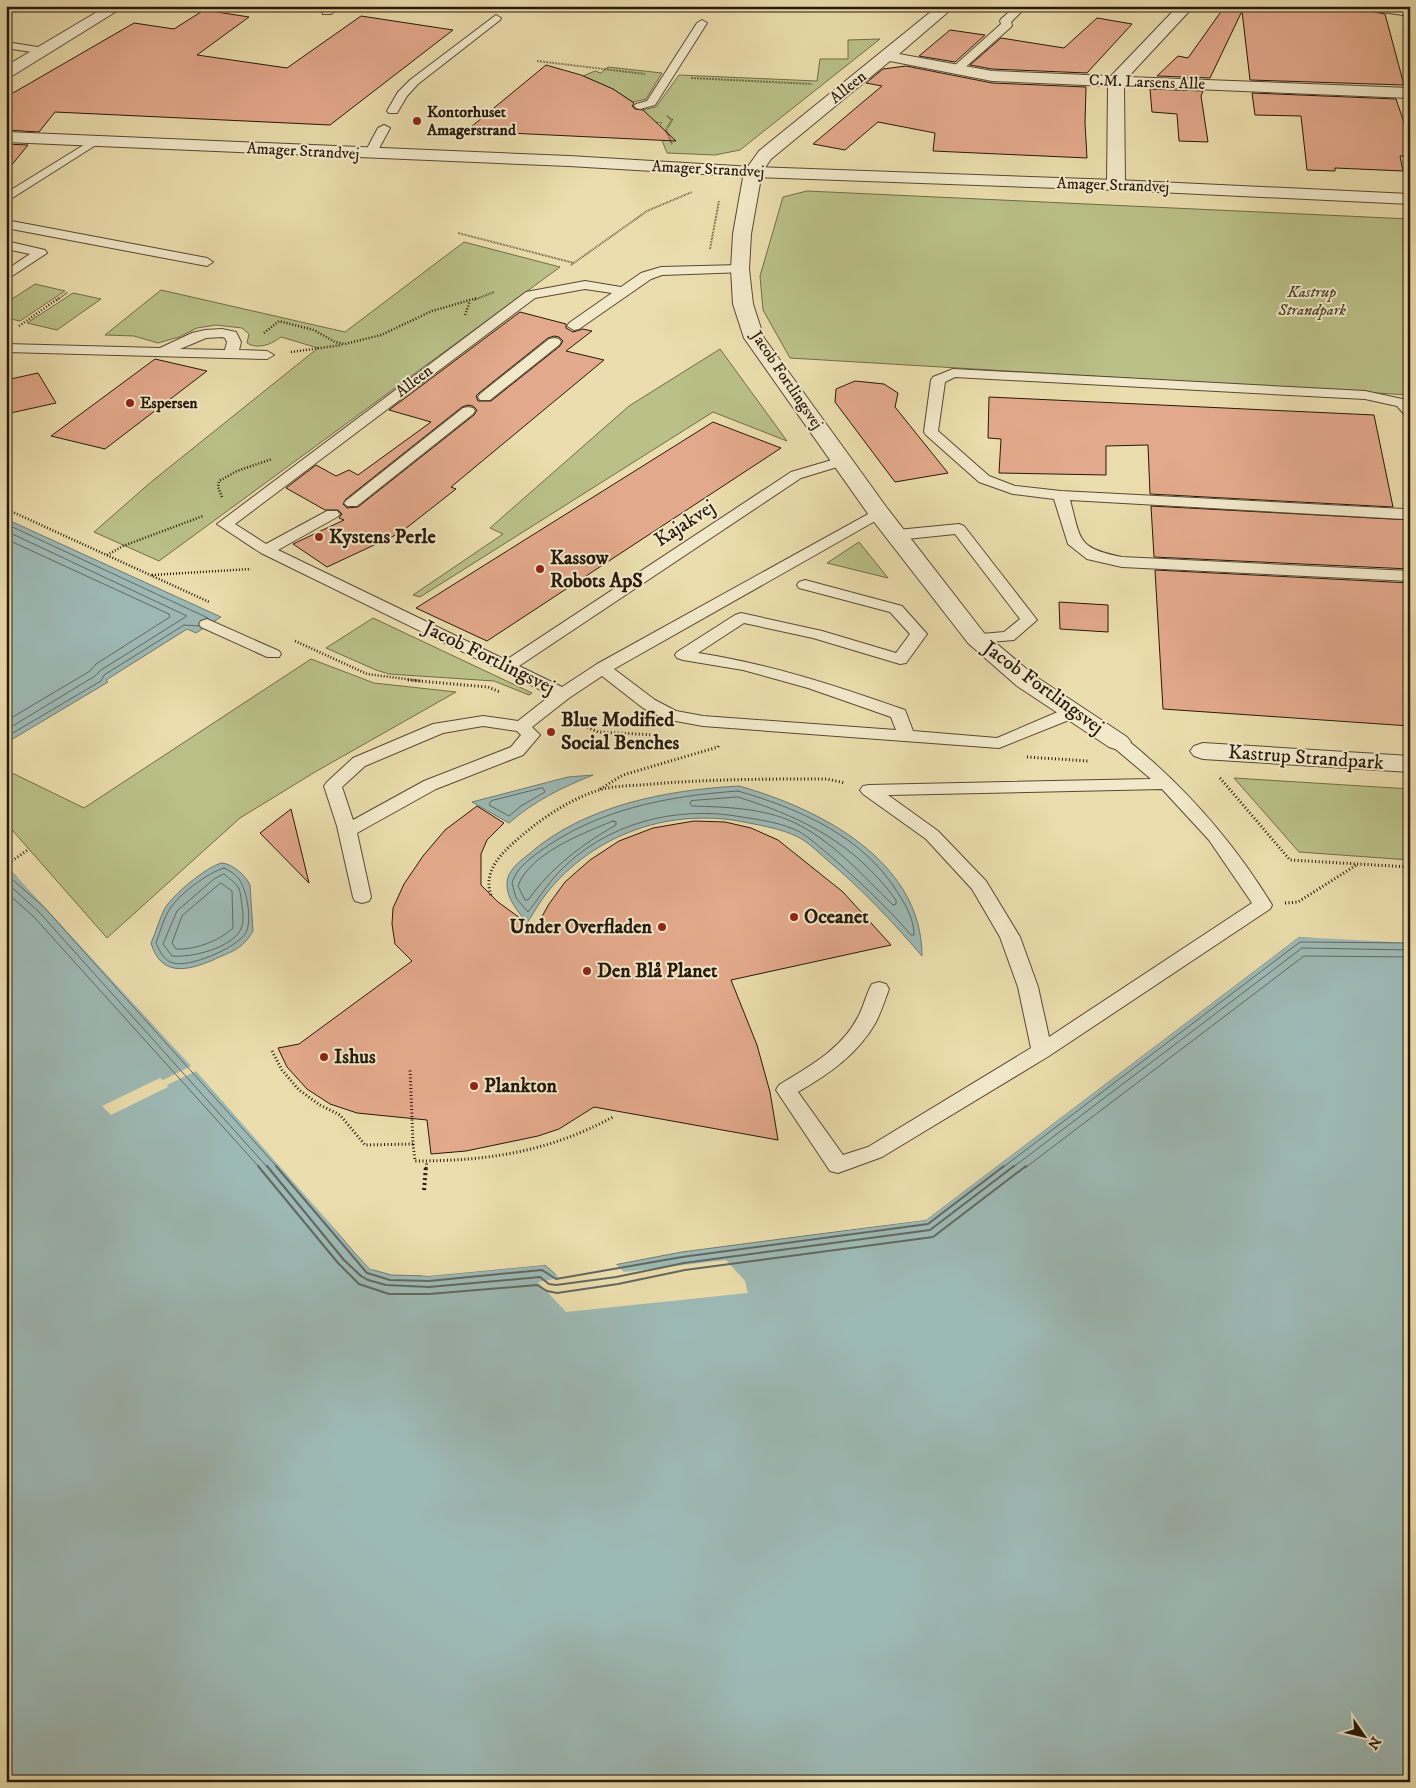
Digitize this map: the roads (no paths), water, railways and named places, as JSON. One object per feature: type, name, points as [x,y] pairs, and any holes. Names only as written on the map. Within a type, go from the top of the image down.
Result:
[{"type":"street","points":[[6,73],[118,6]]},
{"type":"street","name":"Alleen","points":[[753,172],[765,155],[948,6]]},
{"type":"street","points":[[1116,185],[1116,80],[1187,6]]},
{"type":"street","points":[[1375,6],[1410,11]]},
{"type":"street","name":"C.M. Larsens Alle","points":[[887,56],[992,76],[1410,93]]},
{"type":"street","name":"Amager Strandvej","points":[[6,137],[569,161],[753,172],[1116,185],[1410,199]]},
{"type":"street","name":"Jacob Fortlingsvej","points":[[753,172],[742,234],[740,268],[743,304],[754,338],[879,512],[976,638],[1026,680],[1118,742]]},
{"type":"street","name":"Kastrup Strandpark","points":[[1203,751],[1410,764]]},
{"type":"lane","points":[[957,69],[1007,26],[1005,21],[1022,6]]},
{"type":"lane","points":[[393,111],[402,94],[414,82],[496,18]]},
{"type":"lane","points":[[646,104],[702,23]]},
{"type":"lane","points":[[6,45],[44,50]]},
{"type":"lane","points":[[370,154],[384,128]]},
{"type":"lane","points":[[6,198],[95,141]]},
{"type":"lane","points":[[6,224],[207,262]]},
{"type":"lane","points":[[6,245],[41,253],[6,276]]},
{"type":"lane","points":[[574,326],[621,291],[646,276],[661,271],[740,268]]},
{"type":"lane","name":"Alleen","points":[[225,524],[531,295],[585,285],[621,291]]},
{"type":"lane","points":[[162,353],[194,337],[208,332],[219,332],[230,335],[234,342],[233,354]]},
{"type":"lane","points":[[485,397],[554,342]]},
{"type":"lane","points":[[6,348],[267,355]]},
{"type":"lane","points":[[1404,514],[1061,495],[1013,490],[984,479],[931,432],[938,380],[953,373],[1365,395],[1402,403],[1410,412]]},
{"type":"lane","points":[[352,503],[468,411]]},
{"type":"lane","name":"Kajakvej","points":[[506,667],[796,475],[842,461]]},
{"type":"lane","points":[[1061,495],[1073,541],[1092,556],[1122,562],[1410,576]]},
{"type":"lane","name":"Jacob Fortlingsvej","points":[[225,524],[266,550],[563,694],[603,668],[879,512]]},
{"type":"lane","points":[[266,550],[332,514]]},
{"type":"lane","points":[[897,536],[959,529],[1029,620],[1008,637],[976,638]]},
{"type":"lane","points":[[805,585],[896,609],[919,634],[900,659],[816,634],[740,618],[683,655],[744,665],[805,682],[899,714],[906,736]]},
{"type":"lane","points":[[207,624],[273,654]]},
{"type":"lane","points":[[603,668],[648,704],[671,715],[703,721],[999,743],[1073,712]]},
{"type":"lane","points":[[522,727],[563,694]]},
{"type":"lane","points":[[347,831],[430,785],[517,751],[531,735],[522,727],[483,721],[439,728],[359,762],[333,786],[342,809],[347,831],[362,897]]},
{"type":"lane","points":[[879,989],[867,1020],[844,1050],[823,1068],[786,1090],[838,1165],[875,1152],[1042,1051],[1263,905],[1243,871],[1211,829],[1167,784],[1118,742]]},
{"type":"lane","points":[[1042,1051],[1028,987],[1010,937],[979,885],[932,835],[869,790],[1167,784]]},
{"type":"water","points":[[6,519],[221,617],[196,633],[187,629],[106,680],[108,682],[6,743]]},
{"type":"water","points":[[593,775],[549,795],[509,823],[472,802],[568,777]]},
{"type":"water","points":[[739,786],[801,808],[832,824],[860,843],[885,866],[905,892],[917,922],[922,956],[864,893],[812,846],[796,836],[772,828],[720,819],[692,818],[664,822],[637,829],[611,840],[587,855],[565,873],[546,894],[527,923],[511,900],[507,889],[509,874],[525,857],[551,837],[575,823],[628,803],[656,796],[684,791]]},
{"type":"water","points":[[222,863],[239,871],[250,885],[253,931],[241,946],[213,960],[194,967],[176,968],[168,966],[161,962],[155,954],[151,943],[164,910],[174,897],[190,882],[215,865]]},
{"type":"water","points":[[6,867],[47,904],[281,1164],[353,1251],[370,1269],[391,1275],[429,1276],[545,1265],[555,1274],[682,1252],[926,1220],[1299,937],[1410,938],[1410,1782],[6,1782]]},
{"type":"place","name":"Kontorhuset Amagerstrand","points":[[417,121]]},
{"type":"place","name":"Espersen","points":[[130,403]]},
{"type":"place","name":"Kystens Perle","points":[[319,537]]},
{"type":"place","name":"Kassow Robots ApS","points":[[540,569]]},
{"type":"place","name":"Blue Modified Social Benches","points":[[551,732]]},
{"type":"place","name":"Oceanet","points":[[794,917]]},
{"type":"place","name":"Under Overfladen","points":[[662,927]]},
{"type":"place","name":"Den Blå Planet","points":[[587,971]]},
{"type":"place","name":"Ishus","points":[[324,1057]]},
{"type":"place","name":"Plankton","points":[[474,1086]]}]
